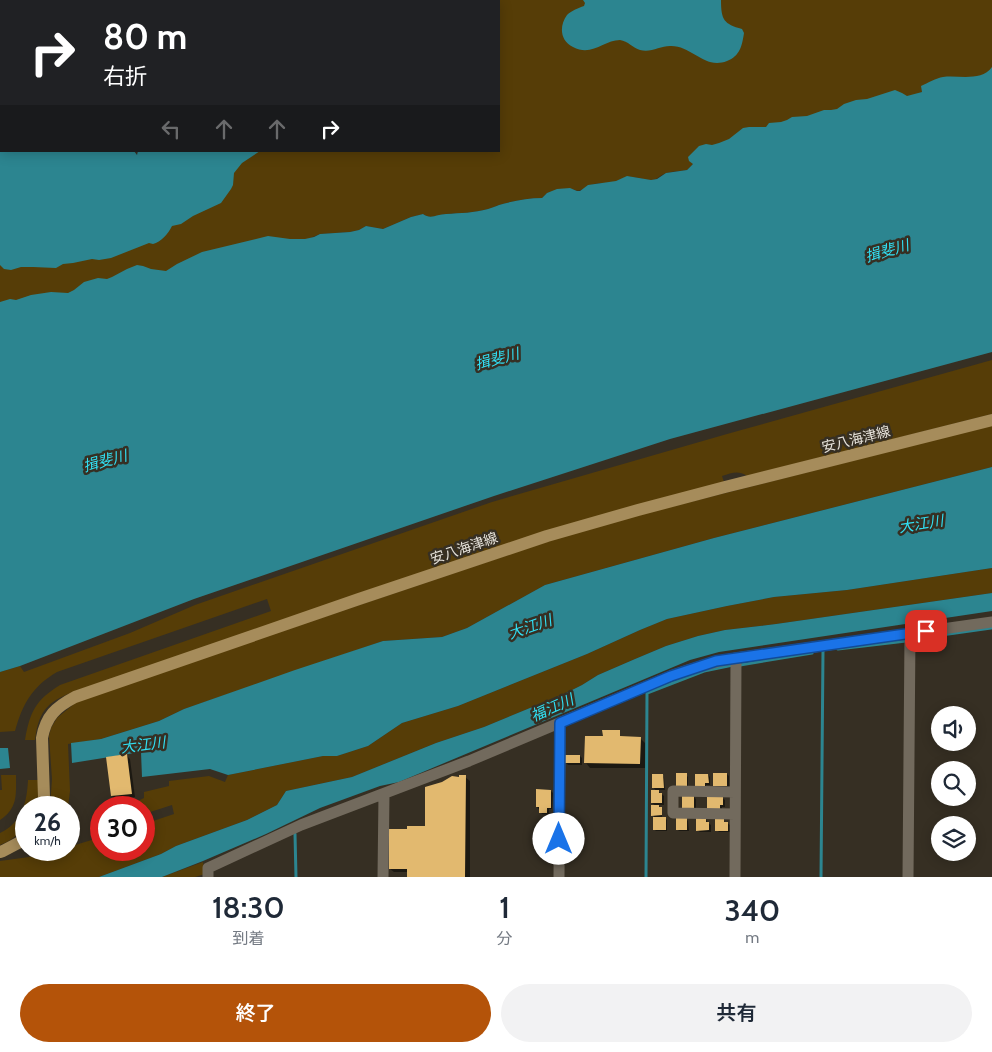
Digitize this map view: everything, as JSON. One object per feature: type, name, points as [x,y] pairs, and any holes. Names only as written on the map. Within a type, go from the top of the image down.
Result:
[{"type":"main road","name":"安八海津線","points":[[44,796],[43,730],[58,706],[75,697],[547,536],[715,490],[992,420]]},
{"type":"main road","points":[[0,852],[15,845]]},
{"type":"street","points":[[208,877],[208,868],[300,825],[384,794],[671,676],[716,661],[992,622]]},
{"type":"street","points":[[908,877],[910,634]]},
{"type":"street","points":[[735,877],[736,658]]},
{"type":"street","points":[[559,877],[560,723]]},
{"type":"street","points":[[735,792],[673,791],[673,813],[735,814]]},
{"type":"street","points":[[383,877],[384,794]]},
{"type":"shaded area","points":[[500,0],[992,0],[992,83],[922,92],[890,100],[693,164],[687,170],[667,173],[653,180],[628,177],[614,182],[597,183],[581,190],[573,189],[547,193],[542,198],[515,201],[467,213],[431,217],[423,214],[383,229],[366,226],[350,232],[320,234],[308,239],[189,265],[75,296],[0,305],[0,233],[244,152],[500,152]]},
{"type":"shaded area","points":[[992,360],[992,414],[747,476],[738,473],[722,476],[724,482],[78,690],[60,698],[47,707],[39,720],[35,740],[25,740],[29,721],[35,707],[45,696],[60,685],[271,611],[267,599],[57,672],[35,690],[25,704],[15,731],[0,732],[0,672],[20,666],[24,672],[130,633],[195,605],[492,502]]},
{"type":"shaded area","points":[[992,425],[992,467],[714,538],[545,585],[467,628],[442,637],[383,641],[184,709],[159,721],[101,739],[68,744],[69,796],[51,796],[52,779],[49,736],[51,728],[57,718],[80,699],[549,541],[643,514]]},
{"type":"shaded area","points":[[992,568],[992,593],[725,630],[666,646],[598,675],[564,694],[484,727],[436,743],[352,777],[286,791],[277,805],[247,820],[176,846],[155,856],[155,820],[174,814],[172,805],[155,810],[155,796],[144,796],[144,792],[169,786],[169,781],[209,776],[225,782],[228,775],[323,756],[337,756],[368,746],[402,723],[458,706],[587,654],[667,619],[774,597],[847,590]]},
{"type":"shaded area","points":[[1,775],[16,775],[13,806],[0,820],[0,790],[2,790]]},
{"type":"shaded area","points":[[28,780],[38,780],[38,796],[26,796]]},
{"type":"shaded area","points":[[15,822],[15,836],[0,845],[0,833]]},
{"type":"shaded area","points":[[90,840],[90,861],[142,861],[99,877],[0,877],[0,861],[15,859],[15,861],[80,861],[80,844]]},
{"type":"shaded area","points":[[203,862],[205,874],[195,877],[162,877]]},
{"type":"water","points":[[583,0],[721,0],[723,17],[727,23],[742,29],[744,33],[740,50],[731,59],[719,63],[705,60],[678,47],[666,46],[644,51],[620,40],[592,49],[580,50],[565,41],[562,28],[567,15],[584,6]]},
{"type":"water","name":"揖斐川","points":[[992,67],[992,352],[670,439],[494,496],[194,599],[0,672],[0,302],[51,292],[68,293],[84,282],[98,278],[107,279],[137,265],[166,271],[202,252],[268,236],[305,239],[320,234],[350,232],[366,226],[383,229],[423,214],[431,217],[478,211],[515,201],[542,198],[547,193],[557,189],[570,188],[580,191],[588,185],[616,181],[627,176],[651,180],[657,179],[666,173],[687,170],[693,164],[689,161],[688,157],[699,146],[712,145],[729,139],[743,128],[766,127],[769,123],[781,122],[792,117],[807,116],[824,110],[837,109],[844,104],[856,100],[867,99],[895,90],[907,96],[922,92],[921,86],[938,78],[982,75]]},
{"type":"water","points":[[0,152],[135,152],[137,155],[138,152],[258,152],[242,163],[234,173],[233,185],[221,203],[193,216],[181,224],[172,226],[164,237],[156,243],[149,243],[111,258],[63,264],[56,268],[21,267],[11,270],[4,269],[0,265]]},
{"type":"water","name":"大江川","points":[[992,467],[992,568],[847,590],[774,597],[667,619],[587,654],[458,706],[402,723],[368,746],[337,756],[323,756],[228,775],[210,769],[142,777],[141,752],[72,763],[71,743],[101,739],[159,721],[184,709],[383,641],[442,637],[467,628],[545,585],[714,538]]},
{"type":"water","name":"福江川","points":[[992,593],[992,611],[719,652],[690,660],[399,782],[380,786],[320,808],[266,834],[162,877],[99,877],[142,861],[155,861],[155,856],[176,846],[247,820],[277,805],[286,791],[352,777],[436,743],[484,727],[564,694],[598,675],[666,646],[725,630]]},
{"type":"water","points":[[0,748],[8,748],[10,768],[0,769]]},
{"type":"building","points":[[602,730],[620,730],[620,736],[641,737],[640,764],[584,763],[585,736],[603,736]]},
{"type":"building","points":[[127,754],[132,794],[111,796],[106,757]]},
{"type":"building","points":[[565,755],[580,755],[580,763],[564,763]]},
{"type":"building","points":[[676,773],[687,773],[687,787],[676,787]]},
{"type":"building","points":[[713,773],[727,773],[727,786],[713,786]]},
{"type":"building","points":[[652,774],[663,774],[664,788],[652,788]]},
{"type":"building","points":[[695,774],[708,774],[709,783],[705,783],[705,787],[695,787]]},
{"type":"building","points":[[459,775],[466,775],[465,877],[407,877],[407,869],[389,869],[389,829],[425,826],[425,787],[442,782],[452,776],[459,777]]},
{"type":"building","points":[[536,789],[551,790],[551,808],[547,808],[547,813],[539,813],[539,807],[536,807]]},
{"type":"building","points":[[651,790],[659,790],[659,793],[662,793],[662,803],[651,803]]},
{"type":"building","points":[[694,795],[694,809],[682,809],[682,796]]},
{"type":"building","points":[[707,796],[723,796],[723,805],[720,805],[720,809],[707,809]]},
{"type":"building","points":[[651,805],[662,807],[662,815],[651,816]]},
{"type":"building","points":[[653,817],[666,817],[666,830],[653,830]]},
{"type":"building","points":[[676,818],[687,818],[687,830],[676,830]]},
{"type":"building","points":[[696,818],[706,818],[706,822],[709,822],[709,830],[696,831]]},
{"type":"building","points":[[715,819],[724,819],[724,822],[728,822],[728,831],[715,831]]},
{"type":"waterway","points":[[913,639],[991,628]]},
{"type":"waterway","points":[[838,649],[906,641]]},
{"type":"waterway","points":[[821,877],[823,651]]},
{"type":"waterway","points":[[740,665],[812,653]]},
{"type":"waterway","points":[[646,877],[647,693],[704,671],[733,665]]},
{"type":"waterway","points":[[295,834],[296,877]]},
{"type":"route","points":[[559,839],[560,723],[671,676],[716,661],[926,631]]}]
